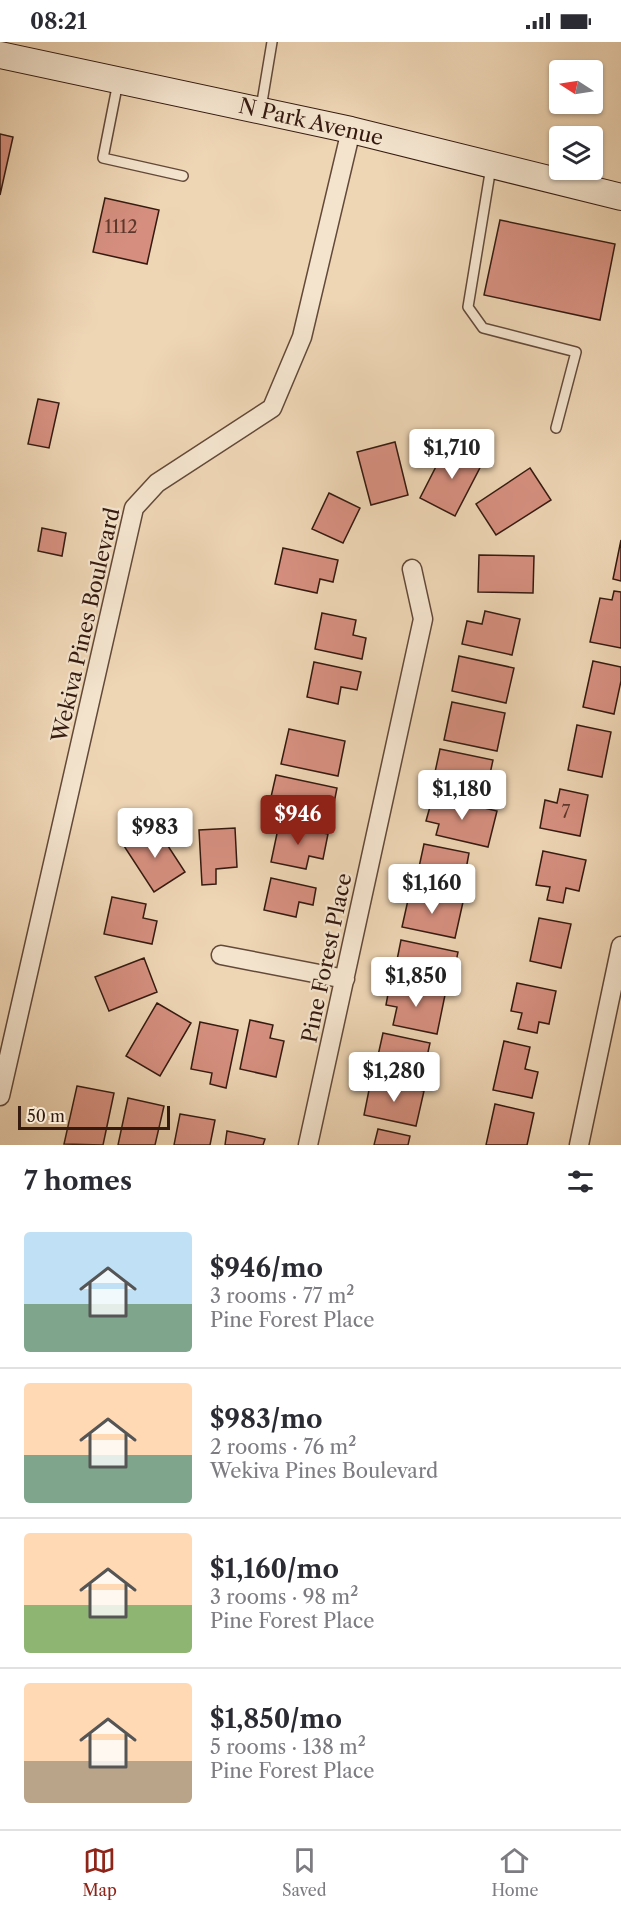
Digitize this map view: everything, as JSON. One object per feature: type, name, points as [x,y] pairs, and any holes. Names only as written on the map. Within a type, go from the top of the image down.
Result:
[{"type":"main road","name":"N Park Avenue","points":[[13,55],[351,130],[621,197]]},
{"type":"street","name":"Wekiva Pines Boulevard","points":[[0,1096],[134,508],[157,483],[272,408],[302,337],[351,130]]},
{"type":"street","name":"Pine Forest Place","points":[[308,1145],[423,619],[412,569]]},
{"type":"street","points":[[579,1145],[621,946]]},
{"type":"street","points":[[221,955],[345,979]]},
{"type":"lane","points":[[260,111],[272,42]]},
{"type":"lane","points":[[118,80],[102,158],[183,176]]},
{"type":"lane","points":[[492,165],[468,307],[483,328],[576,352],[556,428]]},
{"type":"building","points":[[0,134],[13,137],[0,195]]},
{"type":"building","points":[[105,198],[159,210],[147,264],[93,252]]},
{"type":"building","points":[[500,220],[615,244],[600,320],[484,295]]},
{"type":"building","points":[[38,399],[59,403],[49,448],[28,444]]},
{"type":"building","points":[[395,442],[408,495],[371,505],[357,452]]},
{"type":"building","points":[[466,448],[485,458],[455,516],[420,498],[445,449],[461,458]]},
{"type":"building","points":[[530,468],[551,500],[496,535],[476,504]]},
{"type":"building","points":[[329,493],[360,508],[343,543],[312,529]]},
{"type":"building","points":[[42,528],[66,533],[62,556],[38,551]]},
{"type":"building","points":[[621,540],[621,581],[613,579]]},
{"type":"building","points":[[283,548],[338,560],[333,582],[320,579],[317,593],[275,584]]},
{"type":"building","points":[[479,555],[534,556],[533,593],[478,592]]},
{"type":"building","points":[[614,591],[621,592],[621,648],[590,642],[600,598],[612,600]]},
{"type":"building","points":[[485,611],[520,619],[512,655],[462,644],[467,621],[482,624]]},
{"type":"building","points":[[322,613],[356,620],[353,635],[366,638],[362,659],[315,649]]},
{"type":"building","points":[[459,656],[514,668],[506,703],[452,691]]},
{"type":"building","points":[[593,661],[621,667],[621,681],[614,714],[583,707]]},
{"type":"building","points":[[314,662],[361,672],[357,690],[341,687],[338,704],[307,697]]},
{"type":"building","points":[[452,702],[505,713],[497,751],[444,740]]},
{"type":"building","points":[[577,725],[611,732],[602,777],[568,770]]},
{"type":"building","points":[[289,729],[345,741],[338,776],[281,764]]},
{"type":"building","points":[[440,749],[493,760],[485,797],[432,786]]},
{"type":"building","points":[[276,775],[337,788],[330,823],[278,813],[280,799],[271,797]]},
{"type":"building","points":[[560,789],[588,795],[580,836],[540,828],[545,800],[557,803]]},
{"type":"building","points":[[433,796],[497,811],[488,847],[436,835],[439,824],[426,821]]},
{"type":"building","points":[[279,824],[328,834],[323,859],[309,856],[306,869],[271,862]]},
{"type":"building","points":[[155,826],[185,872],[154,892],[124,846]]},
{"type":"building","points":[[235,828],[237,867],[216,869],[216,884],[202,885],[199,830]]},
{"type":"building","points":[[424,844],[469,853],[462,891],[416,881]]},
{"type":"building","points":[[543,851],[586,860],[579,891],[566,888],[563,903],[547,900],[550,887],[536,885]]},
{"type":"building","points":[[271,878],[316,888],[313,905],[299,902],[296,917],[264,910]]},
{"type":"building","points":[[410,891],[463,902],[455,938],[402,927]]},
{"type":"building","points":[[112,897],[146,904],[143,918],[157,921],[152,944],[104,934]]},
{"type":"building","points":[[539,918],[571,924],[561,968],[530,961]]},
{"type":"building","points":[[401,940],[458,952],[451,987],[394,975]]},
{"type":"building","points":[[144,958],[157,992],[109,1011],[95,977]]},
{"type":"building","points":[[390,983],[445,995],[437,1034],[393,1025],[397,1007],[386,1005]]},
{"type":"building","points":[[517,983],[556,991],[549,1024],[539,1022],[537,1033],[518,1029],[522,1013],[511,1011]]},
{"type":"building","points":[[157,1003],[191,1023],[160,1076],[126,1056]]},
{"type":"building","points":[[250,1020],[273,1025],[270,1038],[284,1041],[276,1077],[240,1069]]},
{"type":"building","points":[[200,1022],[238,1030],[226,1088],[210,1084],[212,1073],[191,1069]]},
{"type":"building","points":[[383,1033],[430,1043],[422,1079],[375,1069]]},
{"type":"building","points":[[504,1041],[530,1047],[525,1069],[538,1072],[532,1098],[493,1090]]},
{"type":"building","points":[[371,1080],[424,1091],[416,1126],[364,1115]]},
{"type":"building","points":[[77,1086],[114,1093],[103,1145],[64,1144]]},
{"type":"building","points":[[128,1098],[164,1106],[155,1145],[118,1145]]},
{"type":"building","points":[[495,1104],[534,1113],[527,1145],[486,1145]]},
{"type":"building","points":[[180,1114],[215,1120],[210,1145],[174,1145]]},
{"type":"building","points":[[378,1129],[410,1136],[408,1145],[374,1145]]},
{"type":"building","points":[[227,1131],[265,1139],[263,1145],[225,1145]]}]
